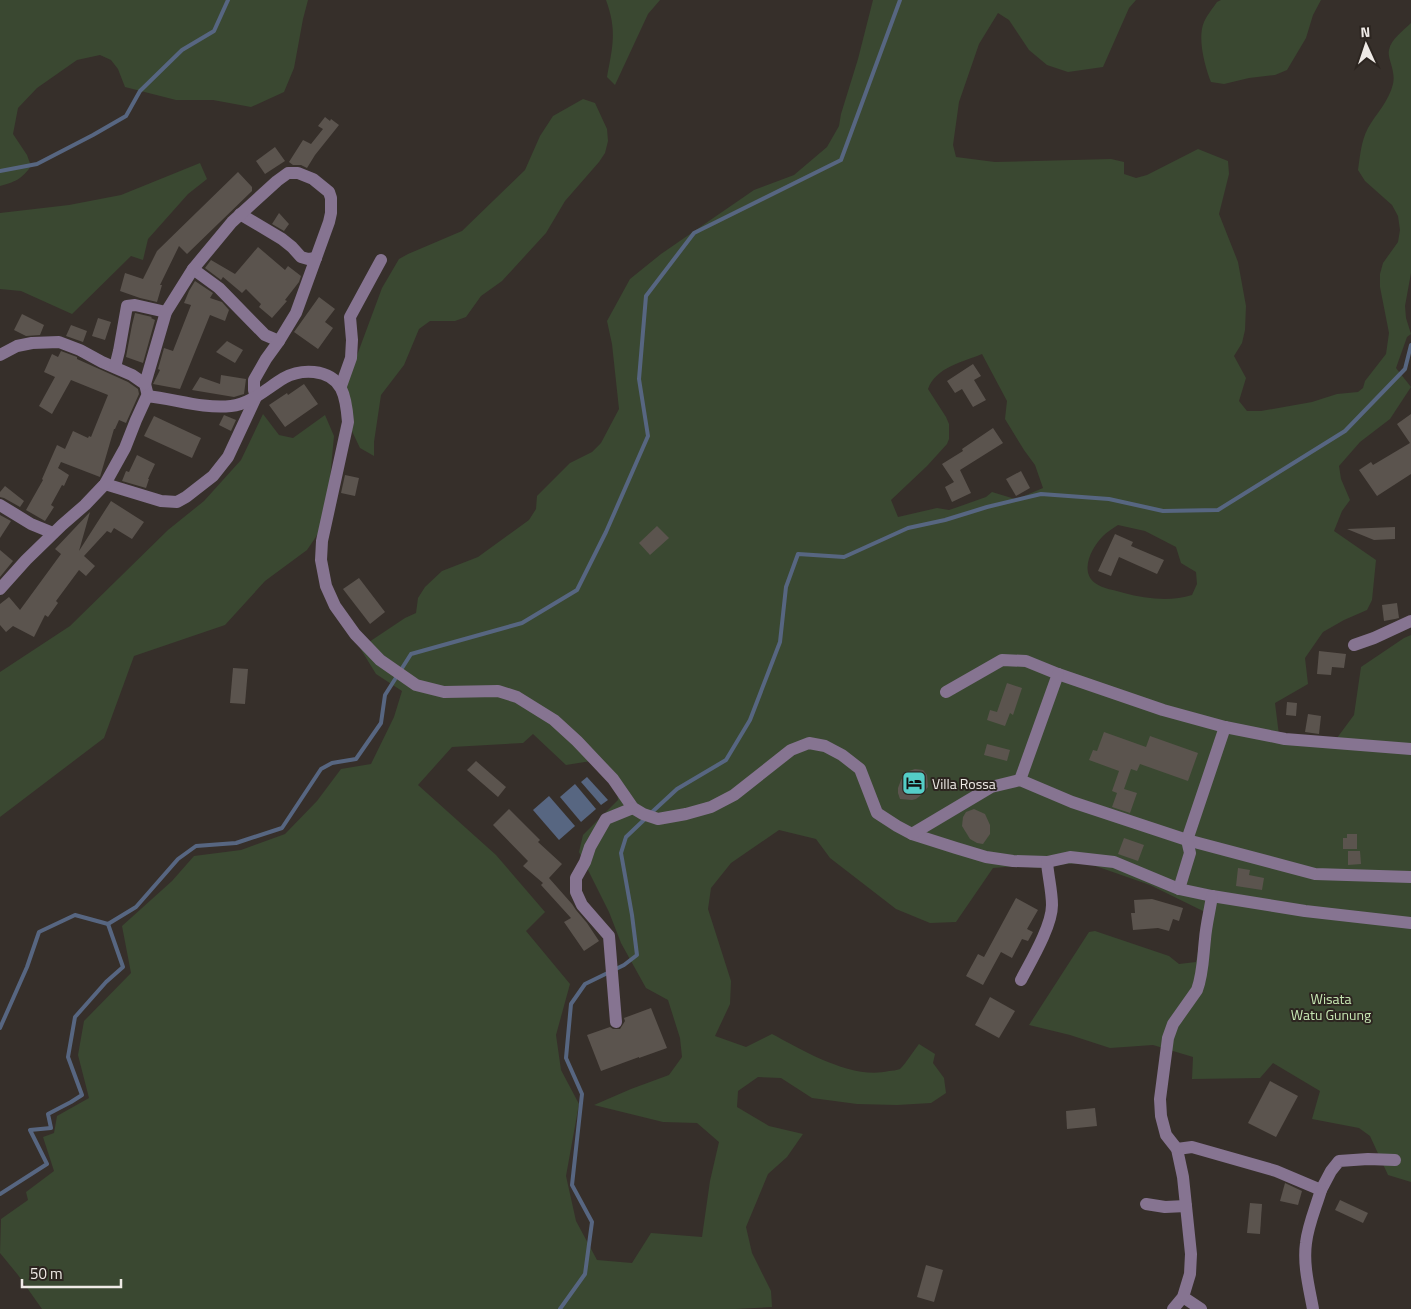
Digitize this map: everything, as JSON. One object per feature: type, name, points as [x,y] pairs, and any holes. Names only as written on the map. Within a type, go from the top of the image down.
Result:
[{"type":"street","points":[[0,589],[26,560],[105,484],[125,448],[136,420],[146,390],[166,312],[193,268],[240,214],[277,181],[288,173],[298,173],[313,179],[329,192],[331,213],[329,222],[296,313],[254,380],[256,397],[228,457],[213,476],[177,502],[161,501],[105,484]]},
{"type":"street","points":[[240,214],[282,239],[301,257],[308,259],[316,258]]},
{"type":"street","points":[[340,386],[351,358],[350,317],[381,260]]},
{"type":"street","points":[[193,268],[219,288],[265,335],[279,341]]},
{"type":"street","points":[[115,368],[127,306],[134,305],[166,312]]},
{"type":"street","points":[[0,355],[24,344],[60,342],[132,375],[146,390],[168,399],[205,406],[232,406],[252,400],[286,377],[299,372],[322,373],[334,379],[340,386],[347,405],[348,422],[324,532],[321,560],[326,586],[335,606],[355,634],[380,660],[416,685],[444,692],[498,691],[517,697],[554,720],[578,741],[638,811],[658,819],[711,807],[734,796],[791,750],[809,743],[825,746],[833,750],[860,769],[877,813],[912,834],[986,856],[1013,861],[1047,862],[1070,857],[1114,862],[1179,889],[1212,896],[1305,912],[1411,923]]},
{"type":"street","points":[[0,505],[31,524],[53,534]]},
{"type":"street","points":[[1354,645],[1411,621]]},
{"type":"street","points":[[946,692],[1002,660],[1026,662],[1163,710],[1225,727],[1285,739],[1411,749]]},
{"type":"street","points":[[1020,780],[1058,674]]},
{"type":"street","points":[[1179,889],[1190,853],[1187,840],[1225,727]]},
{"type":"street","points":[[912,834],[991,787],[1020,780],[1072,802],[1187,840],[1315,874],[1411,878]]},
{"type":"street","points":[[616,1022],[609,936],[582,905],[576,892],[576,878],[585,862],[590,847],[606,819],[638,811]]},
{"type":"street","points":[[1021,980],[1043,936],[1050,917],[1052,905],[1047,862]]},
{"type":"street","points":[[1173,1309],[1183,1297],[1190,1274],[1191,1254],[1183,1177],[1177,1150],[1166,1135],[1161,1116],[1160,1099],[1168,1038],[1173,1024],[1199,985],[1212,896]]},
{"type":"street","points":[[1177,1150],[1192,1147],[1276,1171],[1321,1190]]},
{"type":"street","points":[[1313,1309],[1306,1273],[1306,1243],[1321,1190],[1331,1171],[1339,1161],[1396,1160]]},
{"type":"street","points":[[1146,1204],[1165,1207],[1186,1206]]},
{"type":"street","points":[[1183,1297],[1201,1309]]},
{"type":"green space","points":[[0,0],[308,0],[294,68],[284,92],[251,107],[213,100],[176,100],[125,87],[118,69],[111,60],[100,55],[77,60],[37,88],[18,108],[13,134],[27,155],[31,166],[18,179],[0,186]]},
{"type":"green space","points":[[606,0],[660,0],[648,14],[615,85],[607,77],[613,29]]},
{"type":"green space","name":"Wisata Watu Gunung","points":[[873,0],[1136,0],[1129,8],[1103,67],[1068,72],[1047,65],[1029,50],[1009,20],[998,13],[979,44],[959,102],[953,145],[956,157],[995,162],[1111,159],[1124,162],[1124,174],[1136,178],[1147,175],[1198,149],[1228,161],[1229,174],[1219,214],[1238,262],[1246,306],[1245,330],[1242,343],[1234,356],[1246,378],[1239,401],[1247,411],[1261,411],[1312,402],[1337,394],[1358,392],[1363,388],[1365,381],[1386,354],[1389,333],[1380,287],[1380,274],[1383,263],[1398,242],[1400,230],[1398,216],[1392,205],[1365,181],[1358,170],[1361,149],[1366,133],[1385,102],[1393,84],[1394,79],[1389,53],[1390,46],[1398,35],[1411,23],[1411,273],[1405,306],[1406,318],[1411,334],[1407,337],[1396,368],[1411,387],[1390,419],[1360,442],[1339,466],[1341,479],[1350,500],[1342,511],[1334,531],[1376,560],[1372,600],[1367,610],[1323,632],[1305,658],[1308,684],[1275,703],[1279,735],[1334,742],[1354,715],[1361,667],[1411,635],[1411,1182],[1388,1175],[1370,1136],[1359,1128],[1312,1119],[1320,1091],[1273,1063],[1260,1078],[1192,1079],[1193,1057],[1153,1045],[1110,1048],[1070,1035],[1029,1025],[1089,932],[1095,931],[1169,956],[1179,964],[1196,962],[1205,912],[1150,885],[1087,863],[1038,868],[1017,866],[993,868],[956,922],[930,923],[896,909],[830,858],[816,839],[779,830],[731,863],[711,888],[708,909],[731,981],[730,1004],[715,1036],[746,1047],[772,1034],[813,1056],[844,1068],[875,1073],[900,1069],[919,1044],[935,1054],[933,1063],[944,1078],[946,1093],[931,1103],[897,1105],[857,1104],[812,1098],[781,1078],[758,1077],[738,1091],[737,1107],[769,1126],[803,1134],[787,1157],[768,1174],[746,1227],[752,1253],[771,1291],[772,1307],[736,1309],[42,1309],[0,1253],[1,1219],[28,1200],[26,1192],[54,1171],[43,1137],[54,1133],[57,1116],[89,1098],[78,1055],[84,1021],[131,973],[122,926],[172,881],[194,856],[241,850],[285,834],[317,801],[341,769],[371,764],[394,717],[402,691],[376,674],[360,648],[405,618],[416,613],[418,598],[425,587],[442,571],[478,557],[529,520],[536,509],[537,496],[570,463],[592,452],[601,443],[619,409],[612,344],[607,321],[630,279],[661,254],[754,190],[794,175],[827,147],[839,126]],"holes":[[[982,354],[1007,401],[1005,419],[1035,465],[1043,488],[1015,499],[992,492],[986,497],[949,510],[937,508],[898,517],[891,500],[927,466],[947,444],[949,439],[949,424],[928,389],[937,375],[944,370]],[[1118,525],[1145,531],[1176,547],[1181,563],[1196,572],[1197,584],[1192,595],[1167,599],[1150,598],[1109,589],[1095,583],[1090,578],[1088,572],[1089,559],[1095,546],[1106,533]],[[533,734],[566,765],[591,761],[617,791],[618,800],[583,835],[579,852],[609,912],[621,943],[646,988],[668,1000],[680,1038],[682,1057],[669,1075],[594,1105],[663,1122],[697,1123],[719,1142],[710,1181],[702,1237],[651,1233],[632,1263],[597,1260],[576,1221],[566,1176],[579,1104],[561,1070],[556,1035],[570,984],[526,931],[545,912],[496,855],[418,785],[452,747],[523,743]]]},
{"type":"green space","points":[[1221,0],[1321,0],[1313,15],[1306,38],[1287,70],[1275,75],[1249,78],[1224,84],[1211,82],[1204,61],[1201,36],[1208,14],[1217,2]]},
{"type":"green space","points":[[583,99],[595,103],[607,129],[608,141],[605,153],[565,201],[546,233],[502,281],[481,296],[466,317],[455,321],[430,321],[419,329],[404,365],[381,395],[374,442],[374,456],[360,448],[348,423],[343,393],[382,288],[399,259],[462,231],[525,170],[540,136],[553,116]]},
{"type":"green space","points":[[200,163],[207,179],[188,194],[148,239],[143,260],[131,256],[72,314],[21,291],[0,289],[0,213],[69,205],[121,195]]},
{"type":"green space","points":[[263,414],[279,435],[293,438],[325,415],[334,436],[326,522],[307,550],[265,581],[225,625],[134,656],[104,738],[0,817],[0,672],[70,626],[168,530],[204,501],[241,460]]},
{"type":"water","points":[[587,777],[608,800],[601,805],[581,782]]},
{"type":"water","points":[[575,784],[596,809],[581,822],[560,797]]},
{"type":"water","points":[[549,796],[575,826],[559,840],[533,810]]},
{"type":"building","points":[[325,117],[339,125],[307,168],[301,165],[293,165],[289,162],[303,140],[311,144],[323,129],[318,126]]},
{"type":"building","points":[[275,147],[285,161],[265,174],[256,161]]},
{"type":"building","points":[[238,172],[252,187],[252,191],[187,254],[179,246],[160,285],[162,285],[157,302],[120,291],[125,273],[143,279],[157,251]]},
{"type":"building","points":[[279,213],[289,224],[284,231],[272,224]]},
{"type":"building","points":[[258,247],[285,270],[288,266],[301,276],[299,282],[285,300],[287,301],[272,318],[259,307],[261,304],[246,289],[242,293],[223,277],[221,280],[205,268],[211,260],[235,274]]},
{"type":"building","points":[[195,281],[213,293],[210,298],[222,302],[229,310],[225,321],[210,315],[180,389],[153,384],[160,370],[158,369],[164,348],[173,351],[191,305],[184,303]]},
{"type":"building","points":[[319,297],[335,309],[325,322],[333,328],[318,349],[294,332]]},
{"type":"building","points":[[135,313],[152,317],[155,320],[143,363],[126,357]]},
{"type":"building","points":[[22,314],[44,325],[40,335],[26,336],[14,330]]},
{"type":"building","points":[[98,318],[111,322],[105,340],[92,336]]},
{"type":"building","points":[[71,325],[87,331],[83,342],[66,336]]},
{"type":"building","points":[[227,341],[243,350],[235,363],[216,352]]},
{"type":"building","points":[[61,351],[128,382],[138,389],[139,394],[126,423],[119,420],[114,429],[100,477],[61,462],[58,468],[69,475],[51,505],[54,507],[45,521],[26,510],[43,480],[57,445],[65,449],[73,431],[88,438],[89,436],[91,437],[108,395],[71,380],[52,414],[39,406],[55,377],[44,372],[52,354],[58,357]]},
{"type":"building","points":[[973,364],[981,376],[974,380],[986,400],[973,407],[962,389],[955,393],[947,381]]},
{"type":"building","points":[[221,375],[246,379],[244,394],[234,397],[192,390],[200,377],[220,384]]},
{"type":"building","points":[[304,384],[318,404],[285,427],[269,405]]},
{"type":"building","points":[[1411,414],[1411,474],[1377,496],[1359,470],[1371,462],[1373,465],[1410,443],[1397,424]]},
{"type":"building","points":[[224,415],[236,420],[231,431],[219,425]]},
{"type":"building","points":[[154,416],[201,438],[192,458],[144,436]]},
{"type":"building","points":[[993,428],[1003,443],[960,470],[971,493],[952,502],[945,487],[954,482],[942,464]]},
{"type":"building","points":[[137,455],[155,464],[146,488],[122,481],[126,471],[129,472]]},
{"type":"building","points":[[1021,471],[1030,488],[1016,496],[1006,479]]},
{"type":"building","points":[[345,475],[359,478],[355,496],[341,493]]},
{"type":"building","points":[[5,486],[24,501],[20,507],[0,497],[0,492]]},
{"type":"building","points":[[111,501],[144,522],[132,539],[114,528],[111,533],[107,531],[84,556],[95,566],[86,576],[79,570],[56,601],[58,603],[48,617],[45,615],[34,637],[13,626],[6,632],[0,625],[0,604],[9,597],[20,610],[61,554],[55,549],[90,512],[79,551]]},
{"type":"building","points":[[0,515],[11,521],[0,538]]},
{"type":"building","points":[[657,526],[669,538],[650,555],[639,543]]},
{"type":"building","points":[[1395,527],[1395,539],[1374,540],[1347,529]]},
{"type":"building","points":[[1115,534],[1133,542],[1131,546],[1164,560],[1157,574],[1119,557],[1111,576],[1098,571]]},
{"type":"building","points":[[0,550],[13,561],[0,577]]},
{"type":"building","points":[[359,578],[385,612],[370,624],[343,589]]},
{"type":"building","points":[[1397,603],[1399,618],[1384,621],[1382,605]]},
{"type":"building","points":[[1319,651],[1346,654],[1344,668],[1332,667],[1331,675],[1317,674]]},
{"type":"building","points":[[233,668],[248,669],[245,704],[230,703]]},
{"type":"building","points":[[1007,683],[1022,688],[1013,715],[1010,713],[1005,726],[987,720],[990,710],[997,712]]},
{"type":"building","points":[[1287,702],[1297,703],[1296,716],[1286,715]]},
{"type":"building","points":[[1308,714],[1321,716],[1319,734],[1305,732]]},
{"type":"building","points":[[1104,732],[1146,747],[1150,736],[1198,753],[1188,781],[1140,764],[1137,771],[1131,769],[1124,789],[1137,793],[1130,813],[1112,807],[1117,793],[1112,791],[1119,771],[1089,760],[1093,750],[1097,751]]},
{"type":"building","points":[[987,744],[1010,750],[1007,761],[984,755]]},
{"type":"building","points":[[476,761],[506,787],[498,797],[467,770]]},
{"type":"building","points":[[915,769],[923,770],[927,775],[928,787],[916,799],[900,799],[898,788],[901,780],[906,772]]},
{"type":"building","points":[[509,809],[540,840],[538,842],[562,864],[549,878],[572,904],[599,941],[584,951],[564,922],[571,918],[541,885],[543,883],[523,866],[528,861],[493,825]]},
{"type":"building","points":[[974,809],[985,814],[990,825],[990,834],[983,844],[970,839],[962,826],[963,817],[966,812]]},
{"type":"building","points":[[1347,834],[1357,834],[1357,849],[1343,849],[1343,838],[1347,838]]},
{"type":"building","points":[[1124,838],[1144,845],[1138,861],[1118,854]]},
{"type":"building","points":[[1348,851],[1360,851],[1361,864],[1348,865]]},
{"type":"building","points":[[1238,868],[1250,870],[1249,875],[1264,878],[1262,890],[1236,886]]},
{"type":"building","points":[[1016,898],[1038,910],[1027,929],[1033,932],[1028,941],[1022,939],[1012,958],[1001,952],[983,985],[966,976],[978,954],[984,957]]},
{"type":"building","points":[[1152,899],[1183,908],[1179,921],[1173,919],[1169,931],[1158,928],[1133,930],[1131,913],[1135,913],[1134,900]]},
{"type":"building","points":[[990,997],[1015,1011],[999,1038],[975,1025]]},
{"type":"building","points":[[651,1008],[667,1048],[601,1071],[587,1035],[610,1027],[620,1029],[625,1021],[624,1018]]},
{"type":"building","points":[[1270,1081],[1298,1096],[1276,1137],[1248,1123]]},
{"type":"building","points":[[1095,1108],[1097,1126],[1067,1129],[1066,1111]]},
{"type":"building","points":[[1285,1183],[1302,1191],[1298,1205],[1280,1201]]},
{"type":"building","points":[[1340,1200],[1368,1213],[1363,1223],[1335,1210]]},
{"type":"building","points":[[1250,1203],[1262,1204],[1260,1234],[1247,1233]]},
{"type":"building","points":[[926,1265],[943,1270],[934,1302],[917,1297]]},
{"type":"waterway","points":[[0,171],[37,164],[126,116],[140,91],[182,50],[214,31],[228,0]]},
{"type":"waterway","points":[[0,1028],[27,967],[39,932],[75,915],[108,924],[136,907],[178,859],[196,846],[236,843],[282,828],[321,769],[332,763],[356,759],[381,723],[385,695],[411,654],[522,623],[577,590],[606,532],[648,436],[639,379],[646,296],[694,233],[841,160],[900,0]]},
{"type":"waterway","points":[[651,813],[677,789],[726,760],[750,720],[780,642],[786,587],[798,554],[844,557],[908,528],[1041,494],[1109,499],[1163,511],[1218,510],[1345,431],[1405,369],[1411,345]]},
{"type":"waterway","points":[[560,1309],[585,1274],[592,1222],[572,1185],[582,1094],[566,1058],[571,1004],[585,984],[624,965],[637,955],[621,853],[626,837],[646,818]]},
{"type":"waterway","points":[[0,1194],[47,1164],[30,1130],[51,1128],[48,1114],[82,1095],[68,1057],[75,1017],[106,982],[123,967],[108,924]]},
{"type":"place","name":"Villa Rossa","points":[[914,783]]}]
